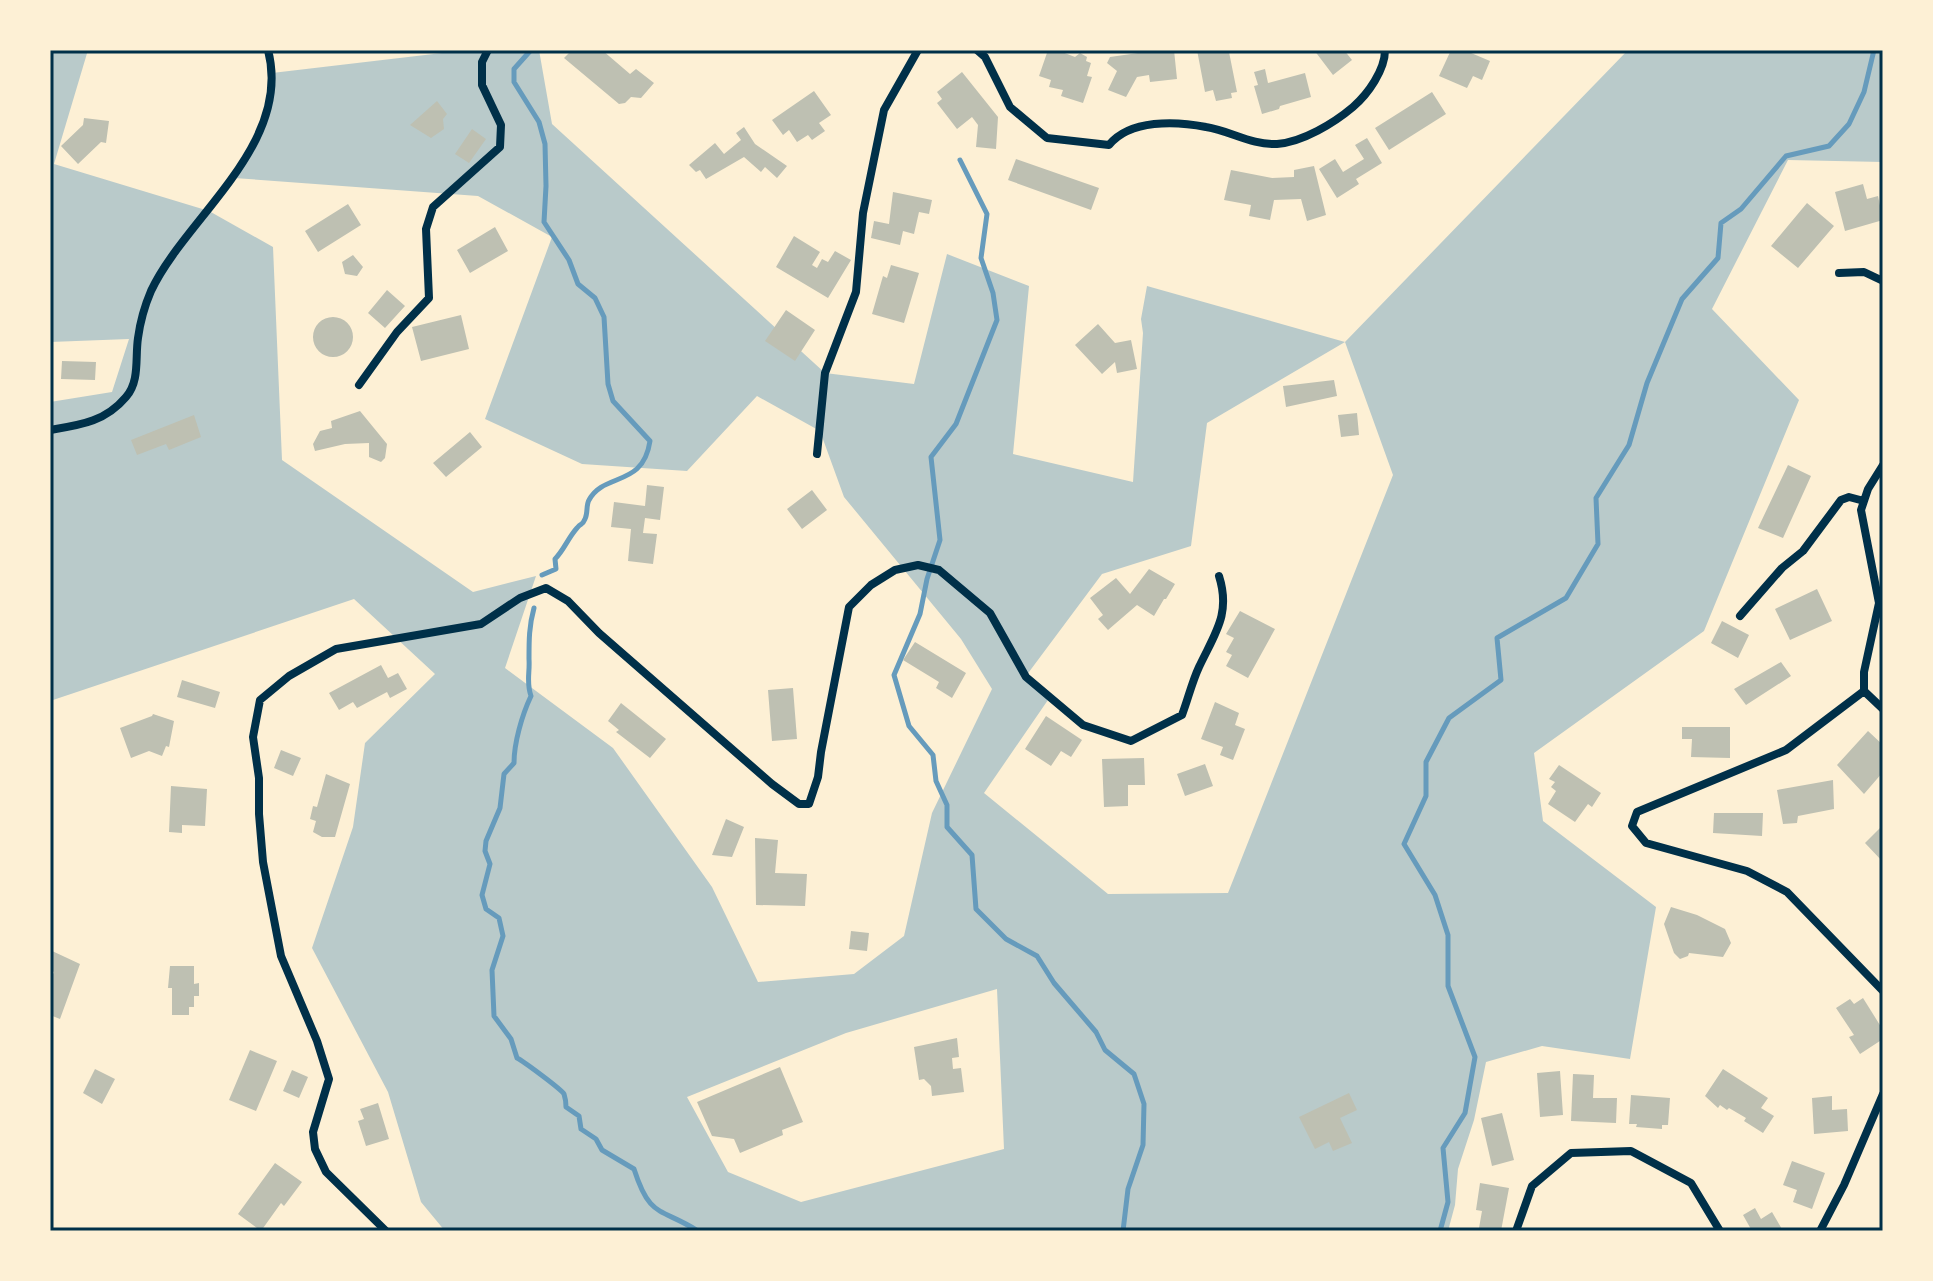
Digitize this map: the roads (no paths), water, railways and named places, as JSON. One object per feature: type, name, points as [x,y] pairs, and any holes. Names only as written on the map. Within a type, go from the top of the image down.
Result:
[{"type":"street","points":[[50,430],[91,424],[106,416],[130,394],[135,380],[138,337],[152,289],[234,178],[257,133],[267,108],[272,73],[268,50]]},
{"type":"street","points":[[359,385],[397,332],[429,298],[426,229],[433,207],[500,147],[501,125],[482,85],[482,62],[488,50]]},
{"type":"street","points":[[817,454],[825,373],[856,292],[863,213],[884,110],[918,50]]},
{"type":"street","points":[[977,50],[985,57],[1010,107],[1047,138],[1109,145],[1116,136],[1128,131],[1167,123],[1207,127],[1253,142],[1288,142],[1325,126],[1361,100],[1379,72],[1385,50]]},
{"type":"street","points":[[1839,273],[1864,272],[1883,281]]},
{"type":"street","points":[[1883,465],[1861,510],[1879,603],[1864,672],[1864,691],[1883,709]]},
{"type":"street","points":[[1740,616],[1782,568],[1803,551],[1841,500],[1849,497],[1864,501]]},
{"type":"street","points":[[386,1231],[326,1172],[315,1149],[313,1132],[329,1079],[317,1041],[281,956],[263,862],[259,778],[253,737],[260,700],[289,676],[336,649],[481,624],[520,598],[546,588],[568,601],[599,633],[772,784],[799,804],[809,804],[818,777],[849,607],[871,585],[895,570],[918,565],[939,570],[990,613],[1026,677],[1083,725],[1131,741],[1182,715],[1198,668],[1221,625],[1224,592],[1219,576]]},
{"type":"street","points":[[1864,691],[1786,750],[1637,812],[1632,826],[1646,843],[1747,871],[1787,892],[1883,991]]},
{"type":"street","points":[[1820,1231],[1844,1185],[1883,1094]]},
{"type":"street","points":[[1516,1231],[1532,1186],[1571,1153],[1631,1151],[1691,1183],[1720,1231]]},
{"type":"waterway","points":[[531,50],[514,69],[514,82],[539,122],[545,144],[544,222],[569,260],[578,284],[595,298],[604,317],[608,384],[613,401],[650,441],[640,466],[596,491],[588,502],[583,523],[555,559],[556,569],[542,575]]},
{"type":"waterway","points":[[1440,1231],[1448,1202],[1443,1148],[1465,1113],[1475,1057],[1448,986],[1448,935],[1435,895],[1404,844],[1426,796],[1426,762],[1449,718],[1501,680],[1497,638],[1566,598],[1598,544],[1596,498],[1629,445],[1647,383],[1682,299],[1718,258],[1721,223],[1741,209],[1786,156],[1829,146],[1849,124],[1864,92],[1874,50]]},
{"type":"waterway","points":[[960,160],[987,214],[981,258],[993,293],[997,320],[956,424],[931,457],[940,540],[920,614],[894,675],[909,726],[933,755],[936,781],[947,805],[947,827],[972,855],[976,909],[1006,939],[1037,956],[1054,983],[1096,1032],[1105,1050],[1134,1074],[1144,1104],[1143,1145],[1128,1189],[1123,1231]]},
{"type":"waterway","points":[[534,608],[529,639],[528,682],[531,696],[519,729],[514,763],[504,774],[500,808],[485,851],[490,864],[482,895],[486,909],[499,918],[503,936],[492,970],[494,1016],[511,1039],[517,1058],[564,1094],[566,1107],[579,1116],[581,1129],[596,1139],[602,1150],[634,1169],[651,1204],[698,1231]]}]
